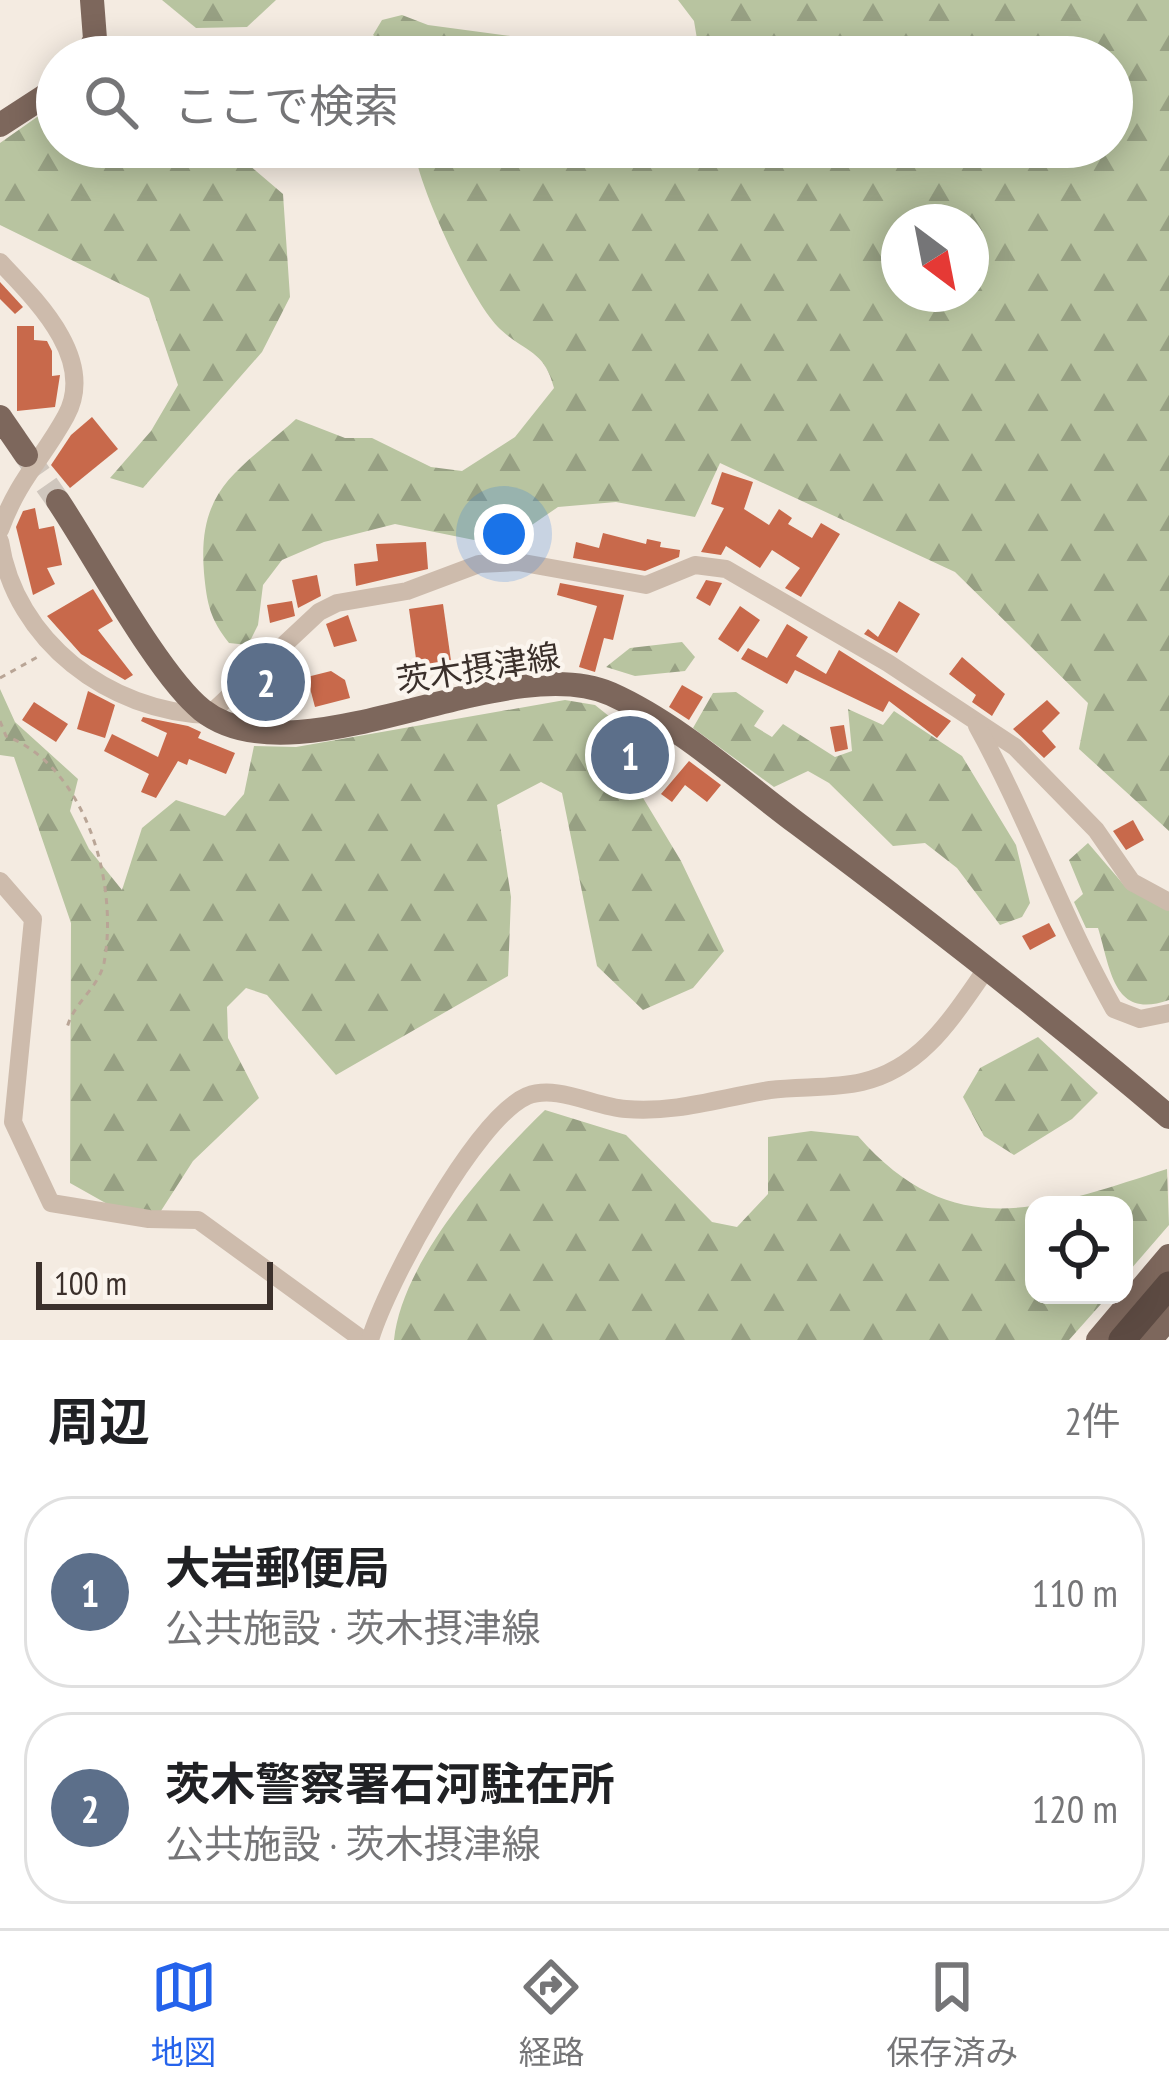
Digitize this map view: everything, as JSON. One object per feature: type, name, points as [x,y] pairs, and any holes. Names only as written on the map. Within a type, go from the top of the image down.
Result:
[{"type":"highway","points":[[1122,1340],[1169,1285]]},
{"type":"main road","points":[[92,0],[95,36]]},
{"type":"main road","points":[[0,125],[36,102]]},
{"type":"main road","points":[[0,418],[26,455]]},
{"type":"main road","points":[[58,501],[179,686],[209,715]]},
{"type":"main road","name":"茨木摂津線","points":[[209,715],[252,730],[309,728],[516,689],[585,686],[612,695],[701,752],[987,968],[1169,1117]]},
{"type":"main road","points":[[1098,1340],[1169,1256]]},
{"type":"main road","points":[[1150,1340],[1169,1318]]},
{"type":"street","points":[[0,262],[62,336],[75,385],[67,414],[17,484],[0,530]]},
{"type":"street","points":[[0,541],[5,577],[52,646],[106,690],[187,714],[209,715],[319,612],[337,603],[406,591],[479,564],[518,562],[646,585],[695,565],[726,569],[1015,747],[1066,796],[1132,882],[1169,902]]},
{"type":"street","points":[[975,721],[1019,802],[1027,831],[1077,943],[1114,1009],[1140,1019],[1169,1012]]},
{"type":"street","points":[[0,881],[33,919],[13,1122],[51,1203],[149,1220],[198,1220],[366,1340],[385,1290],[443,1192],[506,1112],[526,1096],[548,1092],[618,1109],[673,1112],[768,1090],[862,1082],[900,1067],[933,1044],[987,968]]},
{"type":"path","points":[[0,678],[52,646]]},
{"type":"path","points":[[0,721],[6,736],[33,747],[54,767],[85,818],[106,898],[105,960],[99,981],[67,1028]]},
{"type":"green space","points":[[162,0],[276,0],[247,27],[196,28]]},
{"type":"green space","points":[[678,0],[1169,0],[1169,831],[1079,749],[1088,703],[955,572],[720,463],[695,517],[616,502],[558,507],[526,529],[479,541],[395,524],[324,542],[282,560],[263,585],[258,625],[248,645],[229,643],[208,602],[204,573],[207,520],[215,500],[240,468],[296,419],[345,438],[372,438],[431,467],[462,471],[515,437],[554,388],[540,359],[500,329],[475,295],[418,168],[1133,168],[1133,36],[696,36],[694,21]]},
{"type":"green space","points":[[402,15],[428,25],[510,36],[374,36],[382,20]]},
{"type":"green space","points":[[36,118],[36,168],[253,168],[283,194],[290,297],[262,352],[143,488],[110,478],[151,431],[178,385],[149,298],[0,225],[0,143]]},
{"type":"green space","points":[[682,642],[695,657],[685,671],[635,676],[606,667],[630,648]]},
{"type":"green space","points":[[0,689],[15,722],[78,779],[70,811],[89,849],[122,890],[142,828],[176,800],[225,816],[244,794],[254,746],[296,747],[565,700],[595,705],[649,748],[631,778],[681,861],[724,951],[693,988],[643,1010],[597,966],[562,793],[541,782],[497,805],[511,897],[508,976],[336,1075],[267,995],[246,988],[227,1007],[228,1038],[259,1098],[193,1161],[150,1228],[70,1183],[71,923],[14,757],[0,755]]},
{"type":"green space","points":[[736,692],[764,711],[754,726],[772,737],[783,724],[835,757],[852,751],[848,709],[883,725],[894,711],[962,756],[1016,845],[1030,903],[1022,917],[1000,925],[957,868],[925,843],[893,846],[829,783],[808,771],[774,787],[693,728],[713,693]]},
{"type":"green space","points":[[1088,843],[1124,885],[1169,908],[1169,1000],[1150,1004],[1125,997],[1111,975],[1098,928],[1086,928],[1074,902],[1083,894],[1069,860]]},
{"type":"green space","points":[[1038,1037],[1098,1093],[1072,1119],[1014,1155],[984,1136],[963,1097],[980,1068]]},
{"type":"green space","points":[[545,1110],[626,1135],[712,1222],[737,1227],[768,1194],[768,1137],[811,1131],[858,1136],[894,1171],[930,1193],[966,1205],[1025,1206],[1025,1304],[1101,1304],[1069,1340],[394,1340],[413,1278],[452,1216]]},
{"type":"green space","points":[[1167,1169],[1169,1225],[1133,1267],[1133,1196],[1081,1196]]},
{"type":"building","points":[[0,282],[23,307],[15,314],[0,299]]},
{"type":"building","points":[[17,326],[34,326],[34,340],[47,341],[52,351],[52,376],[60,375],[55,407],[17,411]]},
{"type":"building","points":[[92,417],[118,449],[70,488],[51,465],[71,435]]},
{"type":"building","points":[[722,472],[753,482],[744,509],[769,525],[779,509],[792,518],[788,524],[812,538],[821,523],[840,534],[801,597],[785,588],[800,568],[772,550],[760,568],[726,546],[721,555],[701,552],[724,508],[711,504]]},
{"type":"building","points":[[35,508],[39,529],[54,526],[62,565],[47,568],[55,584],[33,595],[16,527],[23,511]]},
{"type":"building","points":[[603,533],[646,544],[647,539],[661,542],[660,547],[680,550],[679,557],[645,571],[573,558],[576,542],[599,548]]},
{"type":"building","points":[[426,542],[428,569],[356,586],[354,564],[378,561],[376,544]]},
{"type":"building","points":[[317,575],[321,596],[298,608],[292,580]]},
{"type":"building","points":[[706,580],[722,583],[710,606],[696,598]]},
{"type":"building","points":[[560,583],[624,595],[613,640],[604,638],[595,672],[579,667],[597,606],[557,595]]},
{"type":"building","points":[[93,589],[113,621],[98,630],[133,675],[125,680],[81,654],[47,616]]},
{"type":"building","points":[[292,601],[295,616],[270,623],[267,605]]},
{"type":"building","points":[[899,601],[920,614],[897,653],[864,634],[868,629],[878,637]]},
{"type":"building","points":[[443,604],[452,668],[418,673],[409,609]]},
{"type":"building","points":[[740,606],[760,620],[738,652],[718,639]]},
{"type":"building","points":[[348,615],[357,641],[334,647],[326,624]]},
{"type":"building","points":[[787,624],[808,637],[796,656],[826,674],[839,650],[951,721],[937,738],[889,701],[883,712],[795,670],[787,684],[741,659],[748,648],[767,658]]},
{"type":"building","points":[[297,652],[305,662],[293,682],[276,672]]},
{"type":"building","points":[[962,657],[1005,694],[992,716],[972,702],[976,695],[949,674]]},
{"type":"building","points":[[331,671],[345,680],[350,698],[315,707],[307,677]]},
{"type":"building","points":[[682,685],[703,697],[689,720],[669,707]]},
{"type":"building","points":[[262,690],[285,690],[284,708],[262,708]]},
{"type":"building","points":[[88,691],[115,705],[105,738],[77,729]]},
{"type":"building","points":[[1047,700],[1060,713],[1042,731],[1056,747],[1044,758],[1013,729]]},
{"type":"building","points":[[34,702],[68,724],[56,742],[22,720]]},
{"type":"building","points":[[143,717],[188,726],[201,732],[198,738],[235,753],[226,774],[189,759],[187,765],[178,761],[156,798],[141,792],[149,774],[104,751],[112,734],[158,757],[167,733],[141,721]]},
{"type":"building","points":[[844,725],[848,749],[835,752],[830,727]]},
{"type":"building","points":[[689,761],[721,785],[707,802],[685,785],[672,802],[661,794]]},
{"type":"building","points":[[1133,820],[1144,840],[1126,850],[1113,831]]},
{"type":"building","points":[[1049,923],[1056,936],[1030,950],[1022,936]]},
{"type":"tunnel","points":[[26,455],[58,501]]},
{"type":"place","name":"茨木警察署石河駐在所","points":[[266,682]]},
{"type":"place","name":"大岩郵便局","points":[[630,755]]}]
